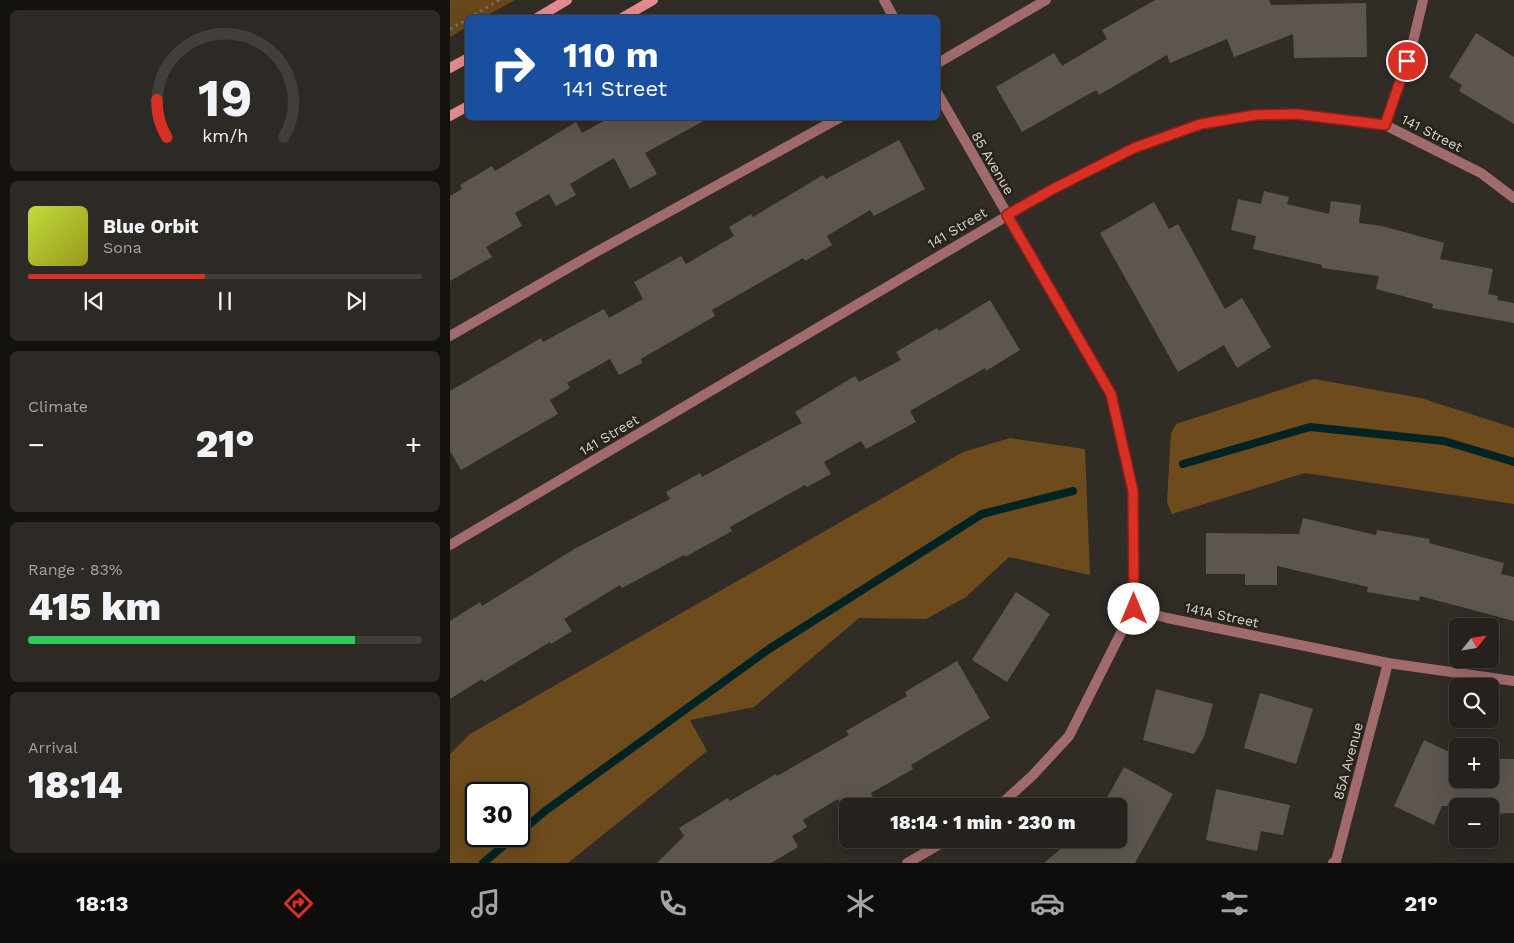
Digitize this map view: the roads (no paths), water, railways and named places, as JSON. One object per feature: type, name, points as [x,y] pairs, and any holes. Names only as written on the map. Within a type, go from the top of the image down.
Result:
[{"type":"main road","points":[[542,15],[567,0]]},
{"type":"main road","points":[[627,15],[653,0]]},
{"type":"main road","points":[[450,68],[465,60]]},
{"type":"main road","points":[[450,116],[465,108]]},
{"type":"street","points":[[884,0],[892,15]]},
{"type":"street","points":[[940,62],[1046,0]]},
{"type":"street","points":[[1385,125],[1412,46],[1423,0]]},
{"type":"street","name":"85 Avenue","points":[[940,98],[1111,394],[1133,491],[1134,609]]},
{"type":"street","name":"141 Street","points":[[450,545],[1051,190],[1134,148],[1201,124],[1255,115],[1296,114],[1385,125],[1481,173],[1514,198]]},
{"type":"street","points":[[450,336],[596,252],[835,120]]},
{"type":"street","points":[[1008,798],[1034,775],[1069,736],[1134,609]]},
{"type":"street","name":"141A Street","points":[[1134,609],[1167,618],[1388,663],[1514,681]]},
{"type":"street","name":"85A Avenue","points":[[1333,863],[1336,861],[1388,663]]},
{"type":"street","points":[[907,863],[933,848]]},
{"type":"waterway","points":[[1183,464],[1310,427],[1444,441],[1514,462]]},
{"type":"waterway","points":[[530,824],[769,649],[982,514],[1073,491]]},
{"type":"waterway","points":[[483,863],[502,847]]}]
